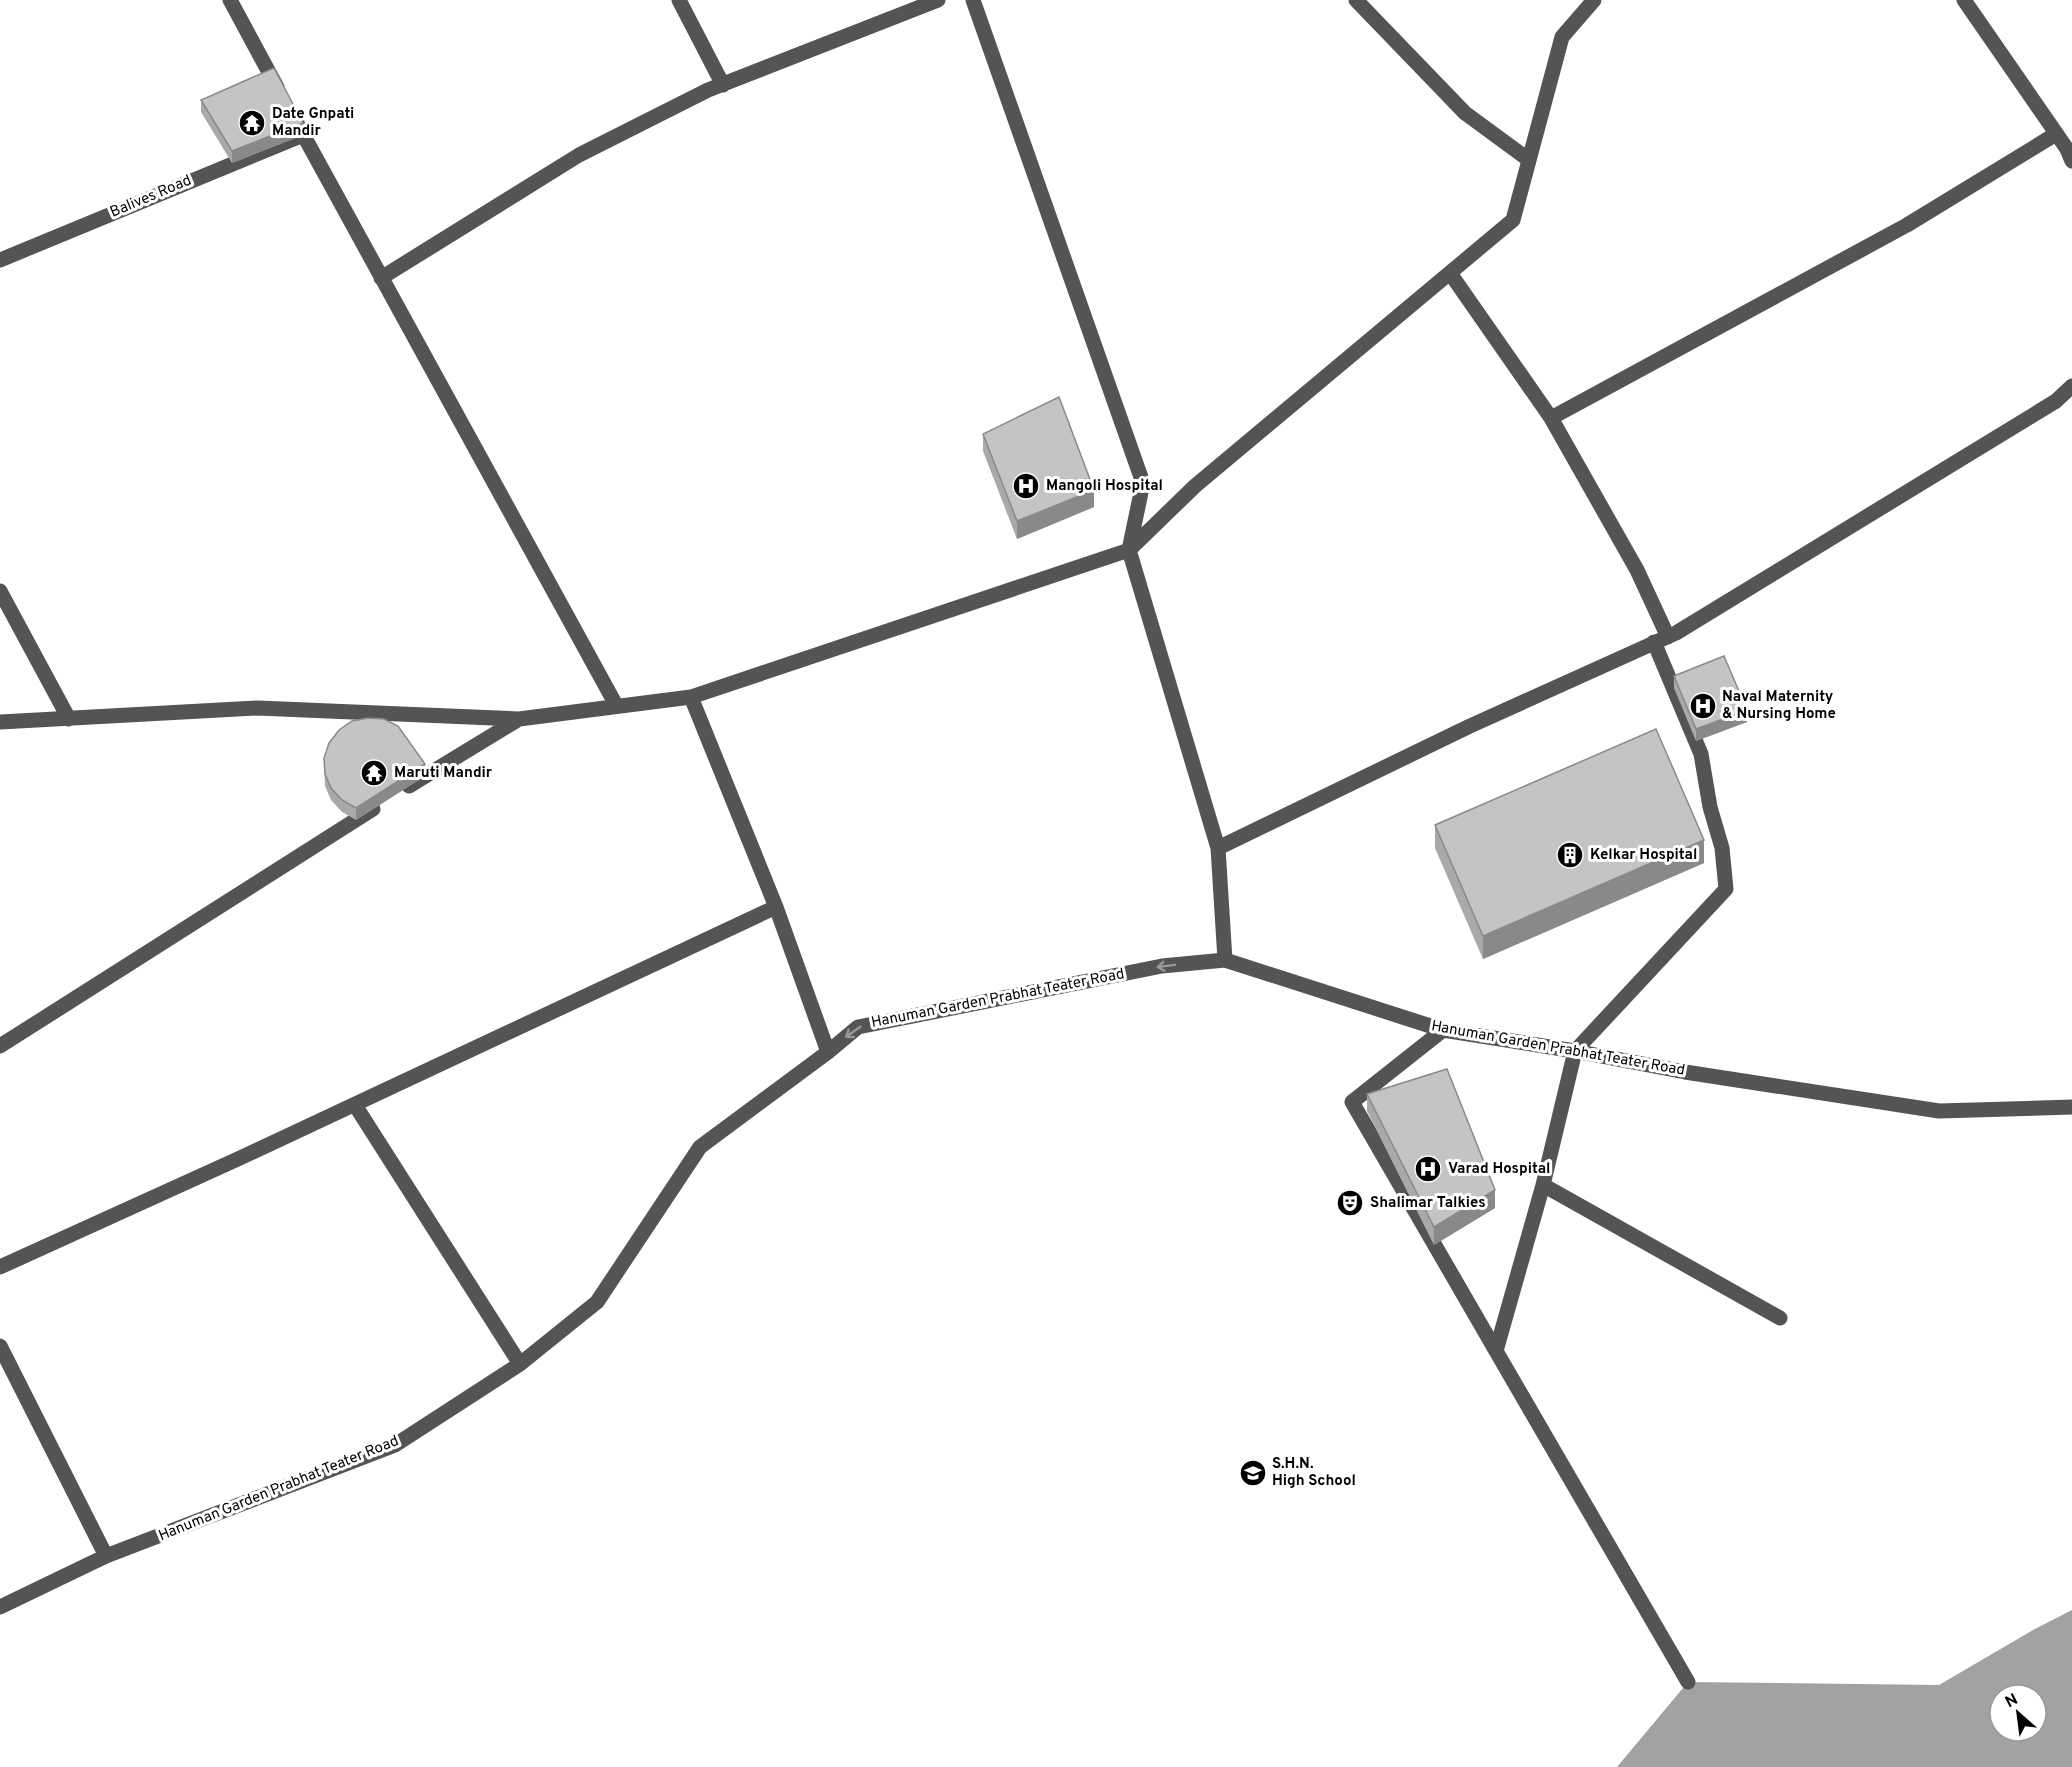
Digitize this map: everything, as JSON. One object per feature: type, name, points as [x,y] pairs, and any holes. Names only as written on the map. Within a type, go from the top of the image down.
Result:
[{"type":"street","points":[[230,0],[616,705]]},
{"type":"street","points":[[679,0],[723,85]]},
{"type":"street","points":[[381,278],[579,155],[708,90],[938,0]]},
{"type":"street","points":[[973,0],[1143,483],[1129,550],[1218,848],[1224,960]]},
{"type":"street","points":[[1356,0],[1465,113],[1529,160]]},
{"type":"street","points":[[0,722],[258,708],[519,720],[616,705],[691,697],[1129,550],[1195,486],[1513,220],[1562,37],[1594,0]]},
{"type":"street","points":[[1964,0],[2072,161]]},
{"type":"street","points":[[1551,418],[1907,225],[2056,134]]},
{"type":"street","name":"Balives Road","points":[[0,260],[303,135]]},
{"type":"street","points":[[1450,273],[1551,418],[1637,570],[1701,754],[1710,807],[1722,848],[1726,889],[1575,1051],[1543,1185],[1496,1351]]},
{"type":"street","points":[[1218,848],[1470,726],[1661,639],[2046,407],[2072,386]]},
{"type":"street","points":[[0,591],[69,718]]},
{"type":"street","points":[[691,697],[776,907],[828,1052]]},
{"type":"street","points":[[0,1046],[391,798],[519,720]]},
{"type":"street","points":[[0,1267],[355,1105],[776,907]]},
{"type":"street","name":"Hanuman Garden Prabhat Teater Road","points":[[0,1607],[106,1556],[395,1445],[520,1364],[597,1302],[700,1147],[858,1027],[1162,966],[1224,960],[1443,1030],[1575,1051],[1685,1072],[1940,1111],[2072,1107]]},
{"type":"street","points":[[1443,1030],[1352,1102],[1688,1682]]},
{"type":"street","points":[[355,1105],[520,1364]]},
{"type":"street","points":[[1543,1185],[1780,1318]]},
{"type":"street","points":[[0,1346],[106,1556]]},
{"type":"shaded area","points":[[2072,1610],[2072,1767],[1617,1767],[1688,1682],[1939,1685]]},
{"type":"building","name":"Date Gnpati Mandir","points":[[274,68],[303,123],[232,151],[201,100]]},
{"type":"building","points":[[1059,397],[1094,490],[1017,521],[983,434]]},
{"type":"building","points":[[1724,656],[1747,710],[1696,729],[1674,676]]},
{"type":"building","name":"Maruti Mandir","points":[[368,718],[384,719],[398,726],[425,764],[356,808],[342,800],[331,788],[325,774],[324,758],[329,743],[339,730],[352,721]]},
{"type":"building","name":"Kelkar Hospital","points":[[1656,729],[1704,840],[1483,936],[1435,825]]},
{"type":"building","points":[[1447,1069],[1495,1190],[1434,1227],[1367,1094]]},
{"type":"place","name":"Date Gnpati Mandir","points":[[252,123]]},
{"type":"place","name":"Mangoli Hospital","points":[[1026,486]]},
{"type":"place","name":"Naval Maternity & Nursing Home","points":[[1703,706]]},
{"type":"place","name":"Maruti Mandir","points":[[374,773]]},
{"type":"place","name":"Kelkar Hospital","points":[[1570,855]]},
{"type":"place","name":"Varad Hospital","points":[[1428,1169]]},
{"type":"place","name":"Shalimar Talkies","points":[[1350,1203]]},
{"type":"place","name":"S.H.N. High School","points":[[1253,1473]]}]
